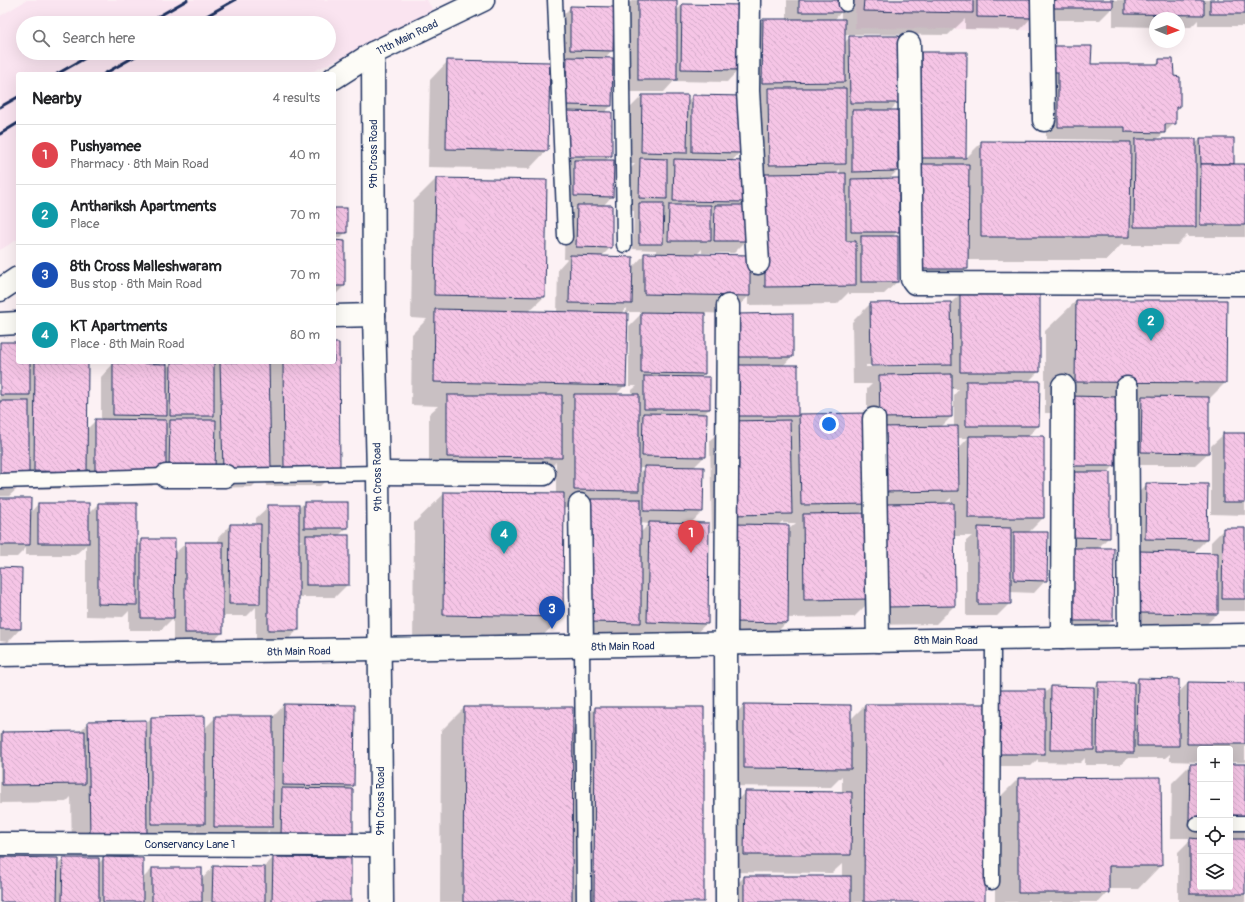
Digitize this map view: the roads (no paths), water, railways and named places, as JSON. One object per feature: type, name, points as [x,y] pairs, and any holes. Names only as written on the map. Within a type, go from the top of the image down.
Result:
[{"type":"street","name":"11th Main Road","points":[[336,77],[373,53],[483,0]]},
{"type":"street","points":[[749,0],[748,92],[758,263]]},
{"type":"street","points":[[1042,0],[1044,120]]},
{"type":"street","points":[[909,44],[912,279],[915,283],[1245,284]]},
{"type":"street","name":"9th Cross Road","points":[[373,53],[374,315],[378,473],[380,845],[382,902]]},
{"type":"street","points":[[0,290],[16,279]]},
{"type":"street","points":[[727,902],[726,644],[728,306]]},
{"type":"street","points":[[336,316],[374,315]]},
{"type":"street","points":[[0,324],[16,323]]},
{"type":"street","points":[[1062,638],[1063,386]]},
{"type":"street","points":[[1127,388],[1129,636]]},
{"type":"street","points":[[874,419],[878,641]]},
{"type":"street","points":[[378,473],[544,474]]},
{"type":"street","points":[[166,476],[225,476]]},
{"type":"street","points":[[580,504],[582,647]]},
{"type":"street","name":"8th Main Road","points":[[0,655],[582,647],[1245,635]]},
{"type":"street","name":"Conservancy Lane 1","points":[[0,844],[380,845]]},
{"type":"lane","points":[[555,0],[565,237]]},
{"type":"lane","points":[[621,0],[624,245]]},
{"type":"lane","points":[[225,476],[378,473]]},
{"type":"lane","points":[[0,481],[166,476]]},
{"type":"lane","points":[[992,882],[993,640]]},
{"type":"lane","points":[[582,647],[584,902]]},
{"type":"lane","points":[[1233,823],[1245,823]]},
{"type":"railway","points":[[159,16],[187,0]]},
{"type":"railway","points":[[206,16],[235,0]]},
{"type":"railway","points":[[61,72],[82,60]]},
{"type":"railway","points":[[108,72],[129,60]]},
{"type":"railway","points":[[0,107],[16,98]]},
{"type":"railway","points":[[0,134],[16,124]]},
{"type":"place","name":"Anthariksh Apartments","points":[[1151,341]]},
{"type":"place","name":"Pushyamee","points":[[691,553]]},
{"type":"place","name":"KT Apartments","points":[[504,554]]},
{"type":"place","name":"8th Cross Malleshwaram","points":[[552,629]]}]
